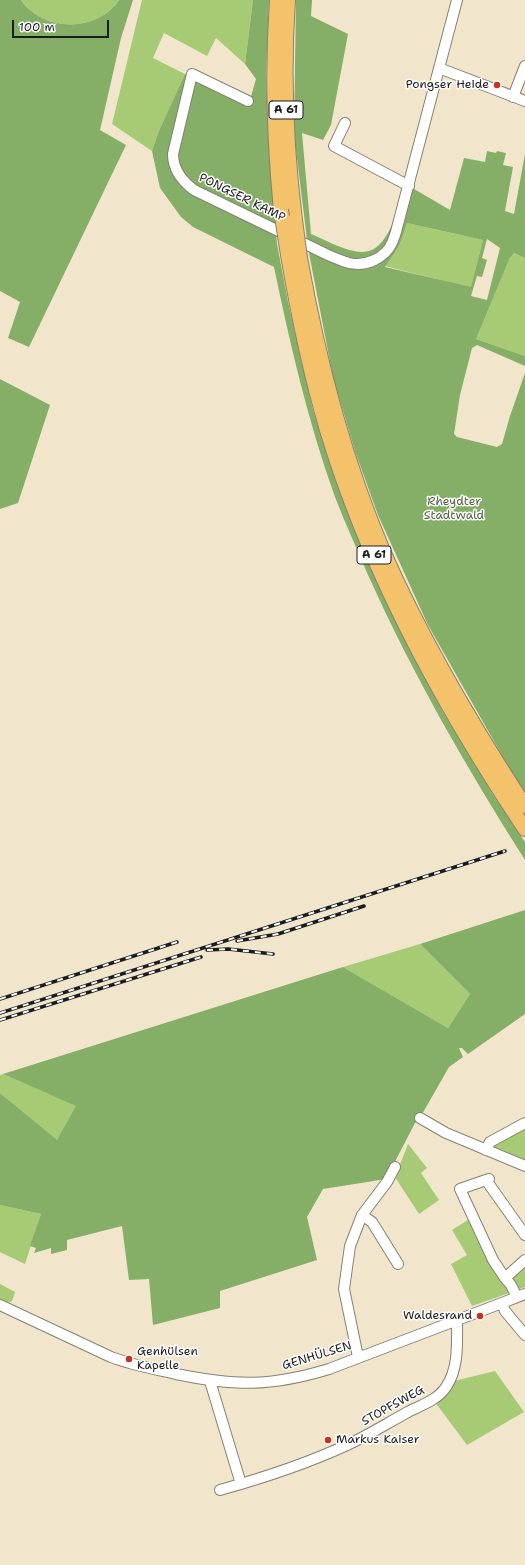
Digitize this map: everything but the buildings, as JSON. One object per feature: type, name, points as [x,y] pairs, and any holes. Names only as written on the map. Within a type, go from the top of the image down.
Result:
[{"type":"highway","name":"A 61","points":[[277,0],[275,31],[275,112],[277,165],[282,210],[332,403],[349,461],[383,550],[445,676],[481,737],[525,806]]},
{"type":"highway","name":"A 61","points":[[288,0],[285,79],[288,162],[295,220],[294,257],[299,321],[326,424],[346,486],[394,602],[419,651],[467,735],[525,829]]},
{"type":"street","name":"PONGSER KAMP","points":[[248,101],[192,74],[173,154],[174,164],[178,173],[187,185],[308,246],[349,263],[356,264],[377,259],[383,255],[392,243],[409,186],[457,0]]},
{"type":"street","points":[[513,97],[525,66]]},
{"type":"street","points":[[439,68],[525,101]]},
{"type":"street","points":[[345,123],[334,146],[409,186]]},
{"type":"street","points":[[420,1118],[446,1133],[525,1166]]},
{"type":"street","points":[[486,1150],[490,1142],[525,1122]]},
{"type":"street","points":[[358,1357],[344,1289],[350,1246],[362,1215],[387,1182],[395,1166]]},
{"type":"street","name":"GENHÜLSEN","points":[[0,1305],[129,1364],[210,1381],[250,1384],[286,1380],[329,1369],[521,1296],[505,1278],[493,1260],[460,1189],[487,1180],[525,1235]]},
{"type":"street","points":[[362,1215],[372,1222],[398,1264]]},
{"type":"street","points":[[505,1278],[525,1260]]},
{"type":"street","points":[[502,1303],[505,1311],[525,1335]]},
{"type":"street","name":"STOPFSWEG","points":[[220,1490],[281,1472],[346,1446],[436,1397],[447,1385],[455,1364],[457,1348],[457,1321]]},
{"type":"street","points":[[210,1381],[241,1484]]},
{"type":"green space","points":[[0,0],[21,0],[31,11],[42,18],[56,23],[70,24],[84,23],[98,18],[109,11],[119,0],[133,0],[121,38],[100,130],[126,145],[29,347],[8,338],[20,302],[0,291]]},
{"type":"green space","points":[[21,0],[119,0],[109,11],[98,18],[84,23],[70,24],[56,23],[42,18],[31,11]]},
{"type":"green space","points":[[142,0],[253,0],[245,64],[216,38],[207,56],[164,33],[153,58],[185,74],[158,133],[152,151],[112,124]]},
{"type":"green space","points":[[253,0],[269,0],[266,76],[269,150],[277,244],[288,302],[313,410],[336,479],[363,550],[406,642],[443,712],[492,793],[525,842],[525,860],[461,755],[422,685],[385,612],[347,526],[325,469],[308,412],[286,325],[274,267],[193,227],[181,217],[160,188],[152,151],[158,133],[185,74],[250,100],[256,79],[245,64]]},
{"type":"green space","name":"Rheydter Stadtwald","points":[[296,0],[312,0],[311,16],[348,34],[331,125],[323,140],[302,133],[311,234],[349,250],[362,252],[369,251],[380,244],[385,238],[409,186],[450,210],[464,158],[485,162],[487,151],[506,153],[503,165],[513,167],[505,211],[514,214],[525,154],[525,258],[514,253],[510,258],[476,339],[525,356],[525,366],[477,345],[472,348],[460,395],[454,434],[457,437],[497,447],[502,444],[525,373],[525,796],[428,625],[378,515],[355,451],[333,377],[308,248],[294,133]],"holes":[[[407,223],[483,240],[471,287],[385,267],[400,244]],[[487,239],[500,248],[487,300],[471,296],[477,276],[482,277],[487,260],[482,258]]]},
{"type":"green space","points":[[407,223],[483,240],[471,288],[385,266],[400,244]]},
{"type":"green space","points":[[514,253],[525,258],[525,356],[476,339],[510,258]]},
{"type":"green space","points":[[0,379],[50,405],[18,503],[0,509]]},
{"type":"green space","points":[[525,910],[525,1014],[468,1054],[462,1048],[459,1048],[463,1057],[449,1067],[421,1116],[415,1123],[386,1179],[323,1189],[307,1217],[317,1260],[220,1291],[220,1308],[153,1325],[149,1279],[129,1280],[122,1226],[67,1240],[67,1250],[51,1254],[51,1248],[34,1253],[36,1248],[30,1246],[41,1214],[0,1205],[0,1093],[57,1140],[76,1106],[3,1074],[343,967],[448,1028],[470,994],[420,944]]},
{"type":"green space","points":[[420,944],[470,994],[448,1028],[343,967]]},
{"type":"green space","points":[[3,1074],[77,1106],[57,1141],[0,1093],[0,1075]]},
{"type":"green space","points":[[525,1124],[525,1161],[492,1148],[492,1142]]},
{"type":"green space","points":[[408,1144],[427,1168],[421,1173],[439,1200],[419,1214],[395,1177]]},
{"type":"green space","points":[[0,1205],[41,1214],[25,1264],[0,1252]]},
{"type":"green space","points":[[471,1218],[512,1292],[472,1306],[451,1264],[467,1255],[452,1230]]},
{"type":"green space","points":[[525,1264],[525,1287],[519,1289],[513,1282],[512,1277]]},
{"type":"green space","points":[[0,1284],[15,1292],[12,1301],[7,1303],[0,1300]]},
{"type":"green space","points":[[495,1371],[524,1412],[467,1445],[435,1402],[454,1381]]},
{"type":"railway","points":[[0,1013],[505,851]]},
{"type":"railway","points":[[237,941],[278,934],[364,906]]},
{"type":"railway","points":[[0,999],[177,942]]},
{"type":"railway","points":[[207,950],[228,949],[273,954]]},
{"type":"railway","points":[[0,1020],[201,957]]},
{"type":"place","name":"Pongser Heide","points":[[497,85]]},
{"type":"place","name":"Waldesrand","points":[[480,1316]]},
{"type":"place","name":"Genhülsen Kapelle","points":[[129,1359]]},
{"type":"place","name":"Markus Kaiser","points":[[328,1440]]}]
